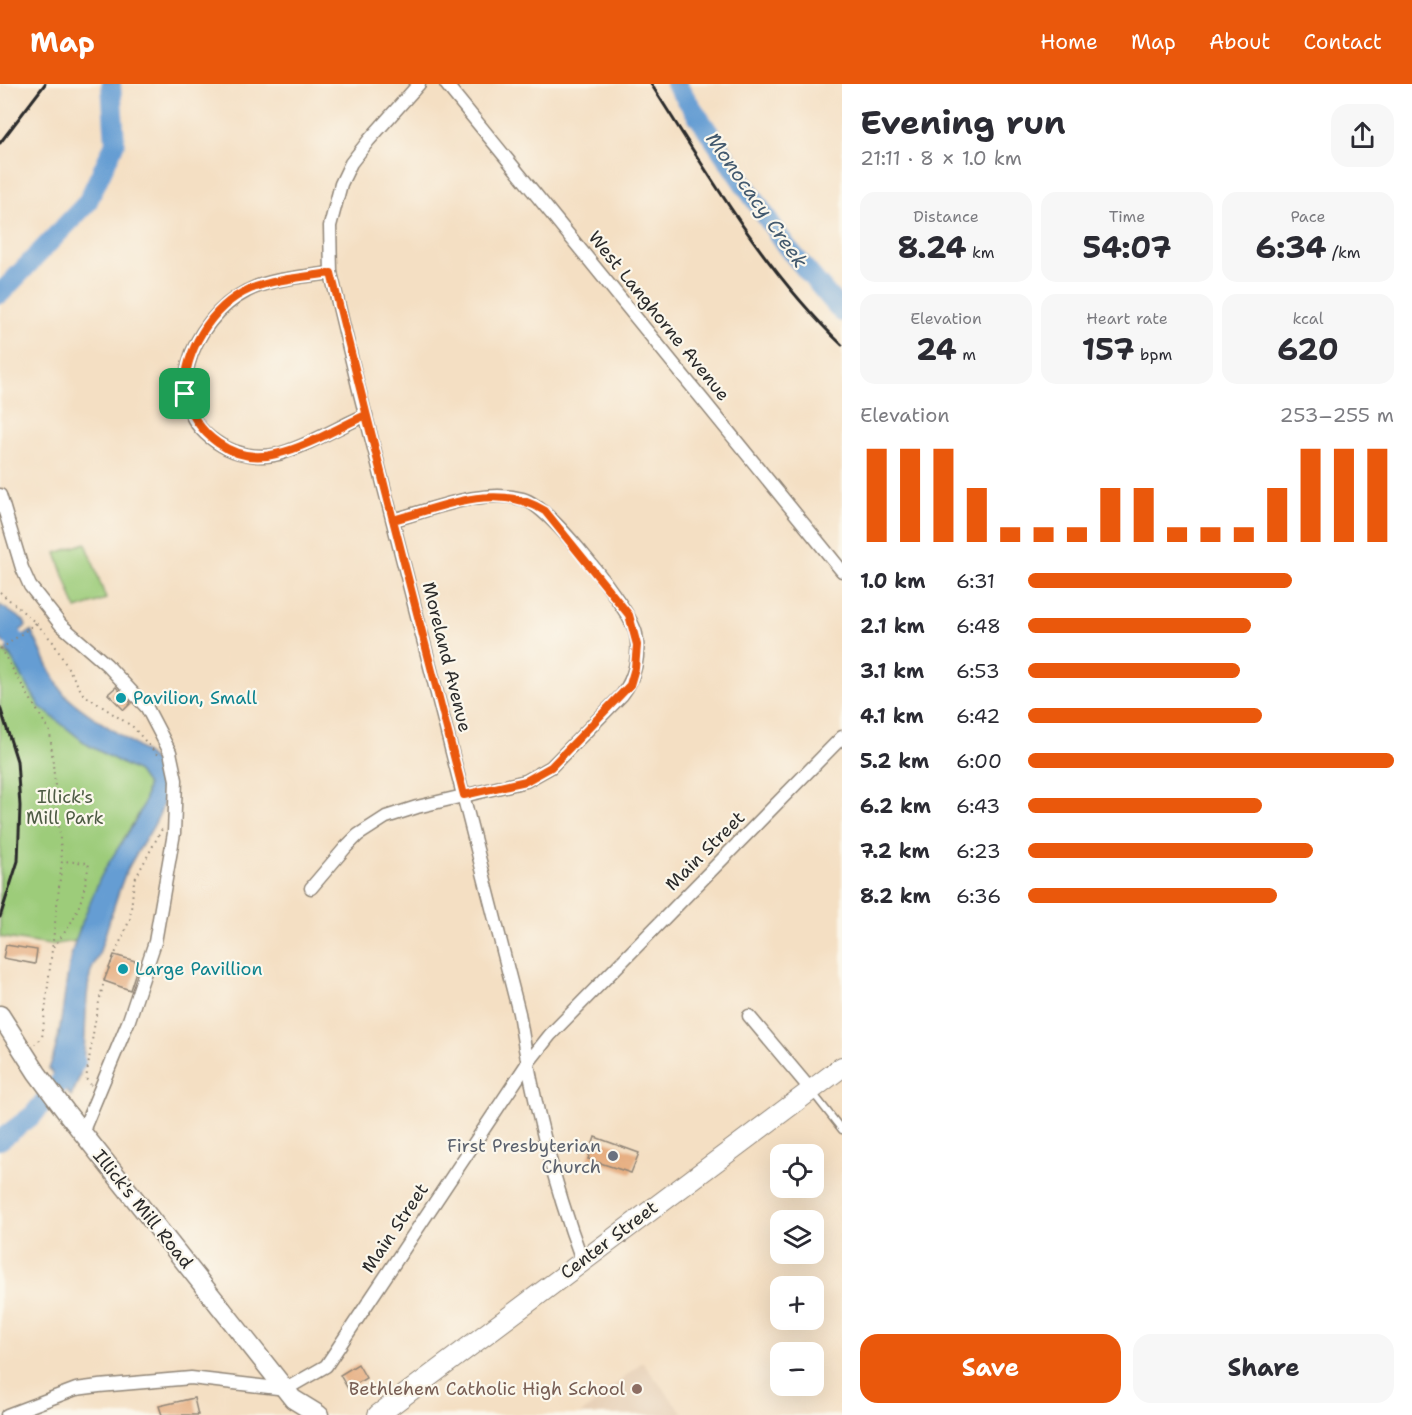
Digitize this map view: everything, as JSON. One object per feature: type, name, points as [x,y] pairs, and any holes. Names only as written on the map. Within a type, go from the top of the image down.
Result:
[{"type":"main road","name":"Center Street","points":[[378,1415],[842,1067]]},
{"type":"street","name":"Moreland Avenue","points":[[419,84],[351,163],[341,184],[330,226],[331,273],[519,1013],[527,1064],[570,1228],[582,1260]]},
{"type":"street","name":"West Langhorne Avenue","points":[[446,84],[842,571]]},
{"type":"street","points":[[331,273],[262,285],[225,305],[201,335],[190,358],[184,379],[188,405],[201,430],[216,442],[237,452],[255,456],[286,451],[366,415]]},
{"type":"street","points":[[0,495],[22,568],[30,586],[61,625],[107,665],[147,708],[170,752],[176,780],[174,831],[154,942],[129,1020],[82,1133]]},
{"type":"street","points":[[311,888],[345,848],[372,826],[386,818],[464,795],[526,781],[561,758],[630,685],[635,668],[636,636],[629,615],[555,520],[526,499],[499,495],[485,496],[393,520]]},
{"type":"street","name":"Main Street","points":[[291,1401],[326,1366],[527,1064],[566,1016],[842,737]]},
{"type":"street","name":"Illick's Mill Road","points":[[0,1015],[36,1073],[291,1401],[319,1415]]},
{"type":"street","points":[[749,1016],[811,1090]]},
{"type":"street","points":[[7,1415],[76,1389],[191,1378],[291,1401]]},
{"type":"lane","points":[[811,1090],[842,1130]]},
{"type":"path","points":[[0,592],[36,623],[53,642],[82,694],[133,727],[164,765]]},
{"type":"path","points":[[33,1046],[42,1038],[62,861],[50,732],[1,648],[36,623]]},
{"type":"path","points":[[92,1085],[86,1083],[86,1079],[98,1003],[105,977],[130,919],[134,881],[151,854],[165,824]]},
{"type":"path","points":[[53,946],[72,925],[85,888],[89,863],[62,861]]},
{"type":"shaded area","name":"Bethlehem Catholic High School","points":[[642,1362],[684,1415],[580,1415]]},
{"type":"green space","points":[[86,543],[106,599],[76,609],[56,553]]},
{"type":"green space","name":"Illick's Mill Park","points":[[0,648],[12,659],[39,705],[88,745],[138,772],[147,785],[144,805],[101,877],[75,941],[50,945],[0,937]]},
{"type":"water","points":[[0,605],[24,621],[26,626],[4,643],[0,639]]},
{"type":"water","points":[[31,631],[65,695],[155,762],[161,770],[165,785],[160,812],[124,877],[91,973],[87,991],[82,1068],[71,1096],[49,1069],[60,1027],[71,956],[98,883],[141,809],[146,797],[147,785],[138,772],[88,745],[40,707],[6,649]]},
{"type":"building","name":"Pavilion, Small","points":[[116,687],[131,703],[124,710],[108,694]]},
{"type":"building","points":[[6,945],[37,950],[35,964],[3,958]]},
{"type":"building","name":"Large Pavillion","points":[[114,955],[139,962],[130,990],[104,981]]},
{"type":"building","name":"First Presbyterian Church","points":[[595,1137],[639,1153],[631,1173],[588,1159]]},
{"type":"building","points":[[358,1364],[366,1378],[348,1389],[340,1375]]},
{"type":"building","points":[[194,1398],[198,1415],[162,1415],[159,1406]]},
{"type":"waterway","name":"Monocacy Creek","points":[[0,294],[87,203],[115,143],[111,84]]},
{"type":"waterway","name":"Monocacy Creek","points":[[676,84],[786,246],[842,312]]},
{"type":"waterway","name":"Monocacy Creek","points":[[0,621],[32,662]]},
{"type":"waterway","name":"Monocacy Creek","points":[[0,1140],[33,1115],[76,1062]]},
{"type":"railway","points":[[0,143],[45,84]]},
{"type":"railway","points":[[651,84],[762,253],[787,285],[842,345]]},
{"type":"railway","points":[[0,707],[17,761],[20,806],[18,861],[0,917]]},
{"type":"place","name":"Pavilion, Small","points":[[121,698]]},
{"type":"place","name":"Large Pavillion","points":[[123,969]]},
{"type":"place","name":"First Presbyterian Church","points":[[613,1156]]},
{"type":"place","name":"Bethlehem Catholic High School","points":[[637,1389]]},
{"type":"route","points":[[185,394],[186,368],[194,346],[225,305],[236,297],[262,285],[331,273],[358,386],[366,415],[378,459],[389,503],[393,520],[485,496],[499,495],[526,499],[545,511],[555,520],[629,615],[637,645],[635,668],[630,685],[604,715],[551,767],[526,781],[464,795],[393,520],[389,503],[366,415],[286,451],[274,455],[255,456],[226,449],[201,430],[185,394]]}]
